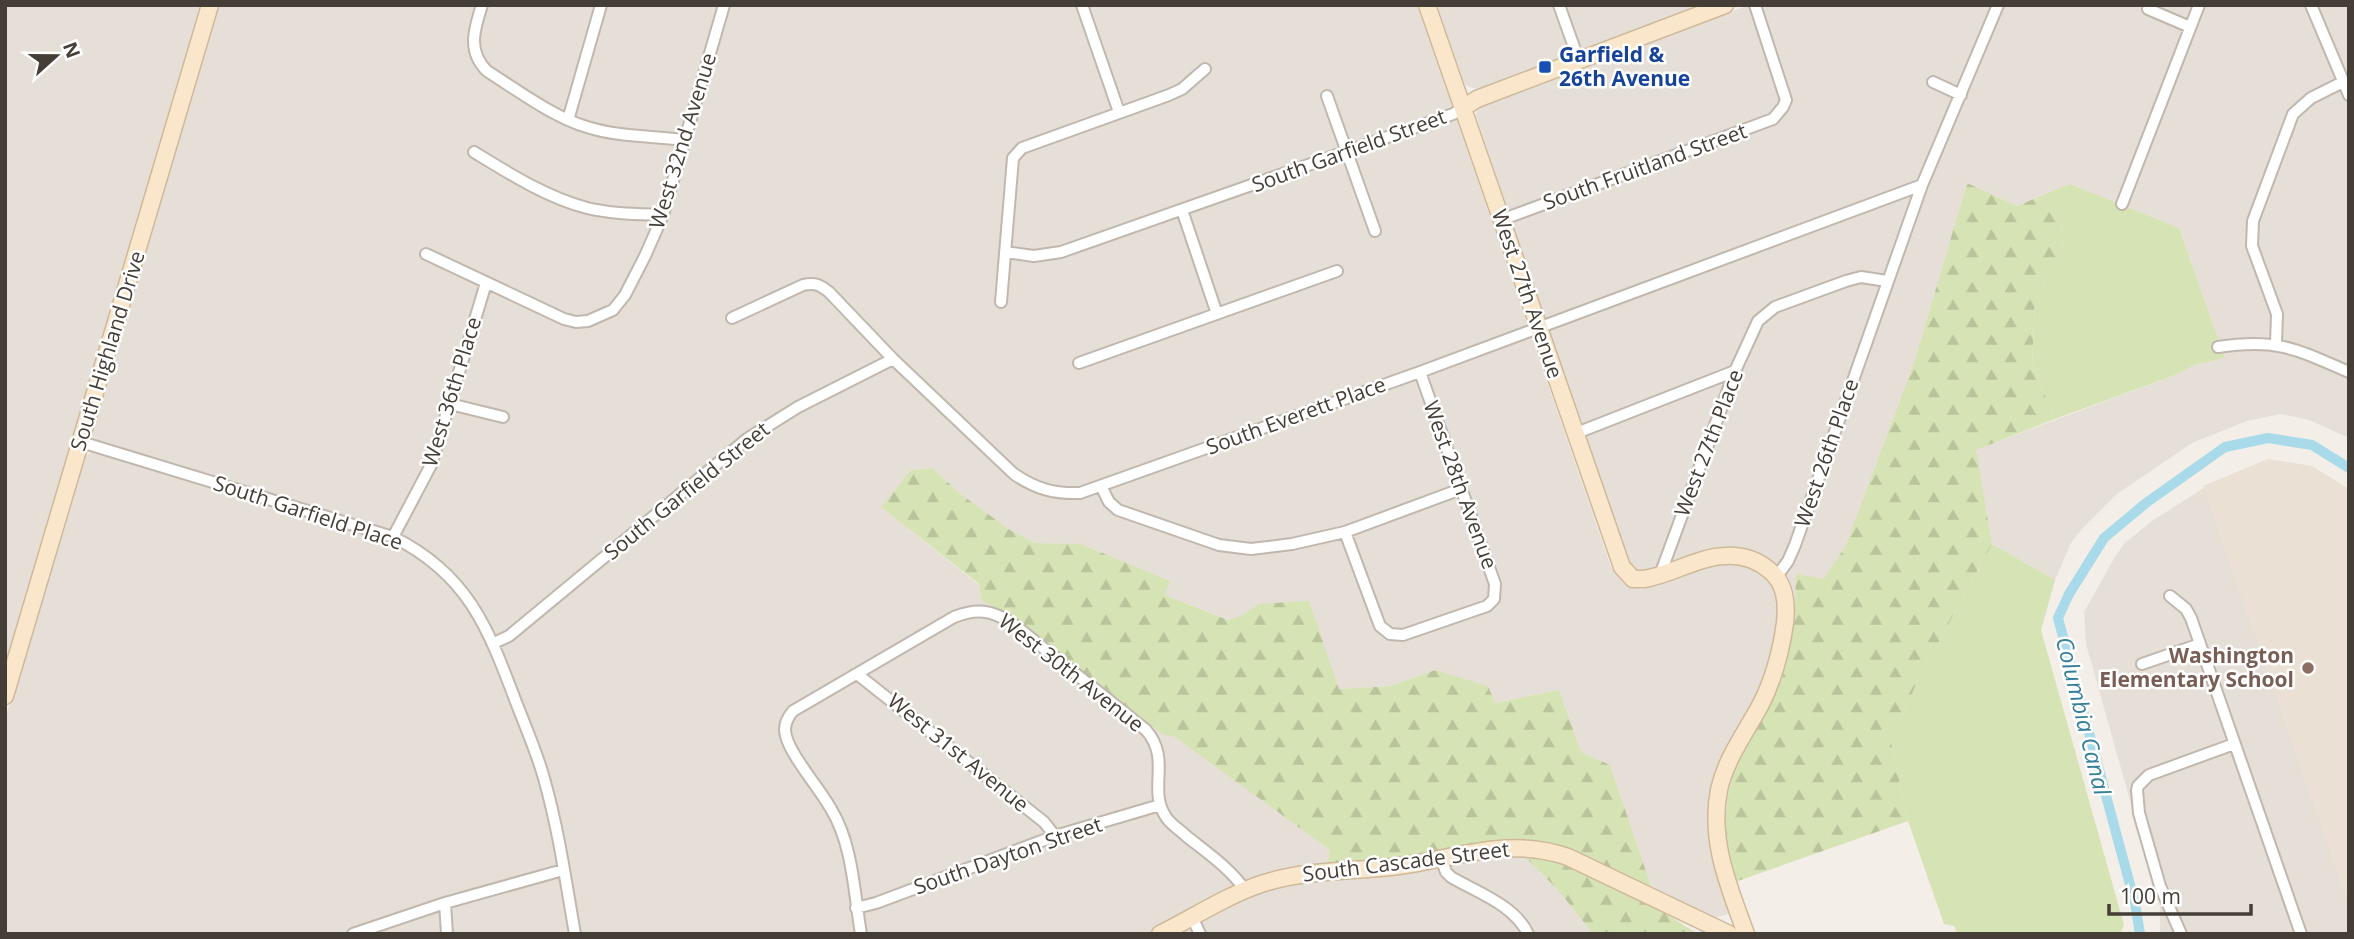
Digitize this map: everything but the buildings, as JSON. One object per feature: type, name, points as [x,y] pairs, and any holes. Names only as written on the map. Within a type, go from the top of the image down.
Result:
[{"type":"street","name":"South Highland Drive","points":[[5,696],[210,5]]},
{"type":"street","points":[[482,5],[473,35],[477,60],[487,71],[568,120],[604,131],[685,140]]},
{"type":"street","points":[[568,120],[601,5]]},
{"type":"street","name":"West 32nd Avenue","points":[[486,283],[576,322],[598,318],[613,310],[625,295],[663,215],[724,5]]},
{"type":"street","points":[[1082,5],[1119,112]]},
{"type":"street","name":"West 27th Avenue","points":[[1427,5],[1619,560],[1625,572],[1633,579],[1660,575]]},
{"type":"street","points":[[1559,5],[1579,61]]},
{"type":"street","name":"South Garfield Street","points":[[1006,252],[1034,256],[1061,252],[1453,114],[1477,99],[1579,61],[1695,10],[1725,5]]},
{"type":"street","name":"South Fruitland Street","points":[[1502,220],[1773,119],[1786,100],[1755,5]]},
{"type":"street","name":"West 26th Place","points":[[1777,576],[1795,545],[1922,185],[1998,5]]},
{"type":"street","points":[[2122,204],[2199,5]]},
{"type":"street","points":[[2311,5],[2349,95]]},
{"type":"street","points":[[2148,9],[2190,27]]},
{"type":"street","points":[[1001,302],[1013,158],[1016,153],[1022,148],[1175,92],[1205,69]]},
{"type":"street","points":[[1933,82],[1961,95]]},
{"type":"street","points":[[2276,344],[2277,314],[2252,246],[2253,221],[2292,114],[2311,98],[2343,82]]},
{"type":"street","points":[[1327,96],[1375,231]]},
{"type":"street","points":[[474,152],[520,180],[553,196],[586,207],[628,214],[663,215]]},
{"type":"street","name":"South Everett Place","points":[[732,318],[813,283],[829,292],[893,359],[1014,474],[1051,492],[1080,493],[1420,372],[1922,185]]},
{"type":"street","points":[[1182,209],[1217,314]]},
{"type":"street","points":[[426,254],[486,283]]},
{"type":"street","points":[[1079,363],[1337,271]]},
{"type":"street","name":"West 27th Place","points":[[1660,575],[1735,371],[1752,332],[1765,315],[1775,307],[1846,281],[1861,277],[1887,281]]},
{"type":"street","name":"West 36th Place","points":[[393,537],[431,465],[486,283]]},
{"type":"street","points":[[2218,347],[2276,344],[2304,352],[2349,372]]},
{"type":"street","name":"South Garfield Street","points":[[494,643],[509,636],[747,439],[798,407],[893,359]]},
{"type":"street","points":[[1574,434],[1735,371]]},
{"type":"street","name":"West 28th Avenue","points":[[1345,532],[1380,626],[1390,635],[1403,635],[1487,607],[1494,599],[1495,584],[1420,372]]},
{"type":"street","points":[[450,404],[503,417]]},
{"type":"street","name":"South Garfield Place","points":[[81,442],[393,537],[415,548],[449,576],[477,610],[494,643],[544,779],[575,934]]},
{"type":"street","points":[[1101,486],[1109,502],[1118,510],[1235,549],[1292,544],[1345,532],[1461,489]]},
{"type":"street","points":[[1660,575],[1701,561],[1727,555],[1740,556],[1758,563],[1777,576],[1783,588],[1786,606],[1779,658],[1761,703],[1730,759],[1719,790],[1717,808],[1722,866],[1746,934]]},
{"type":"street","points":[[2170,596],[2186,609],[2200,643],[2301,934]]},
{"type":"street","name":"West 30th Avenue","points":[[858,674],[965,613],[983,610],[997,614],[1012,622],[1152,737],[1159,755],[1160,805]]},
{"type":"street","points":[[2142,664],[2200,643]]},
{"type":"street","points":[[858,674],[793,711],[788,717],[785,729],[789,744],[831,808],[842,830],[861,934]]},
{"type":"street","name":"West 31st Avenue","points":[[858,674],[1044,822],[1055,836]]},
{"type":"street","points":[[2181,934],[2160,886],[2139,813],[2136,796],[2138,786],[2149,775],[2234,744]]},
{"type":"street","points":[[1160,805],[1167,819],[1233,875],[1245,890]]},
{"type":"street","name":"South Dayton Street","points":[[856,908],[876,903],[1055,836],[1160,805]]},
{"type":"street","name":"South Cascade Street","points":[[1160,934],[1245,890],[1279,878],[1399,866],[1507,847],[1556,853],[1604,873],[1729,934]]},
{"type":"street","points":[[1441,858],[1451,877],[1519,918],[1528,934]]},
{"type":"street","points":[[354,934],[445,903],[563,870]]},
{"type":"street","points":[[445,903],[447,934]]},
{"type":"street","points":[[1192,917],[1200,934]]},
{"type":"shaded area","points":[[5,5],[202,5],[5,666]]},
{"type":"shaded area","points":[[217,5],[1417,5],[1611,567],[1627,586],[1643,589],[1720,561],[1759,568],[1780,591],[1777,655],[1717,780],[1728,914],[1715,918],[1651,886],[1610,765],[1581,752],[1559,690],[1495,703],[1435,670],[1391,686],[1338,689],[1325,651],[1258,604],[1243,615],[1229,620],[1165,595],[1169,581],[1081,544],[1035,543],[1010,530],[962,495],[932,468],[911,470],[881,507],[979,585],[982,601],[1014,618],[1162,734],[1175,736],[1330,850],[1327,865],[1235,888],[1149,934],[580,934],[534,735],[491,626],[476,601],[448,567],[427,550],[391,529],[95,440],[91,434]]},
{"type":"shaded area","points":[[1437,5],[1701,5],[1478,90],[1465,85]]},
{"type":"shaded area","points":[[1749,5],[2349,5],[2349,438],[2309,420],[2281,414],[2247,421],[2192,443],[2117,494],[2081,530],[2071,543],[2055,580],[1992,544],[1975,450],[2175,375],[2193,365],[2225,358],[2179,228],[2070,184],[2017,206],[1967,183],[1915,360],[1845,547],[1829,575],[1824,580],[1796,574],[1795,603],[1762,557],[1640,573],[1634,569],[1630,565],[1564,376],[1476,116],[1477,111],[1483,106]]},
{"type":"shaded area","points":[[94,452],[379,536],[421,559],[444,578],[478,624],[535,768],[543,792],[569,934],[5,934],[5,720],[84,456]]},
{"type":"shaded area","name":"Washington Elementary School","points":[[2268,459],[2312,466],[2349,489],[2349,906],[2203,486]]},
{"type":"shaded area","points":[[2204,488],[2349,905],[2349,934],[2160,934],[2160,907],[2086,644],[2084,612],[2125,543],[2152,521]]},
{"type":"shaded area","points":[[1520,852],[1558,890],[1593,934],[1171,934],[1243,897],[1281,884],[1437,866]]},
{"type":"green space","points":[[1967,183],[2017,206],[2036,198],[2061,222],[2063,253],[2035,299],[2032,364],[2055,419],[1976,450],[1992,544],[1917,682],[1891,742],[1908,821],[1735,882],[1728,851],[1726,821],[1729,791],[1738,761],[1781,680],[1793,627],[1796,574],[1824,579],[1845,547],[1915,360]]},
{"type":"green space","points":[[2070,184],[2179,228],[2225,358],[2194,365],[2175,375],[2055,419],[2032,364],[2035,299],[2063,253],[2061,222],[2036,198]]},
{"type":"green space","points":[[932,468],[962,495],[1010,530],[1035,543],[1081,544],[1170,581],[1165,595],[1228,620],[1243,615],[1258,604],[1309,601],[1339,689],[1391,686],[1435,670],[1488,686],[1495,703],[1559,690],[1581,752],[1610,765],[1651,886],[1559,847],[1507,841],[1381,861],[1327,865],[1330,850],[1175,737],[1162,734],[1014,618],[982,601],[979,584],[881,507],[911,470]]},
{"type":"green space","points":[[1992,544],[2055,580],[2041,630],[2124,925],[2120,934],[1957,934],[1954,926],[1944,924],[1908,821],[1891,742],[1917,682]]},
{"type":"green space","points":[[1520,852],[1586,872],[1661,911],[1698,934],[1593,934],[1558,890]]},
{"type":"waterway","name":"Columbia Canal","points":[[2140,934],[2135,903],[2058,618],[2069,594],[2104,538],[2146,503],[2225,447],[2268,438],[2312,445],[2349,468]]},
{"type":"waterway","points":[[1697,927],[1707,934]]},
{"type":"place","name":"Garfield & 26th Avenue","points":[[1545,67]]},
{"type":"place","name":"Washington Elementary School","points":[[2308,668]]}]
